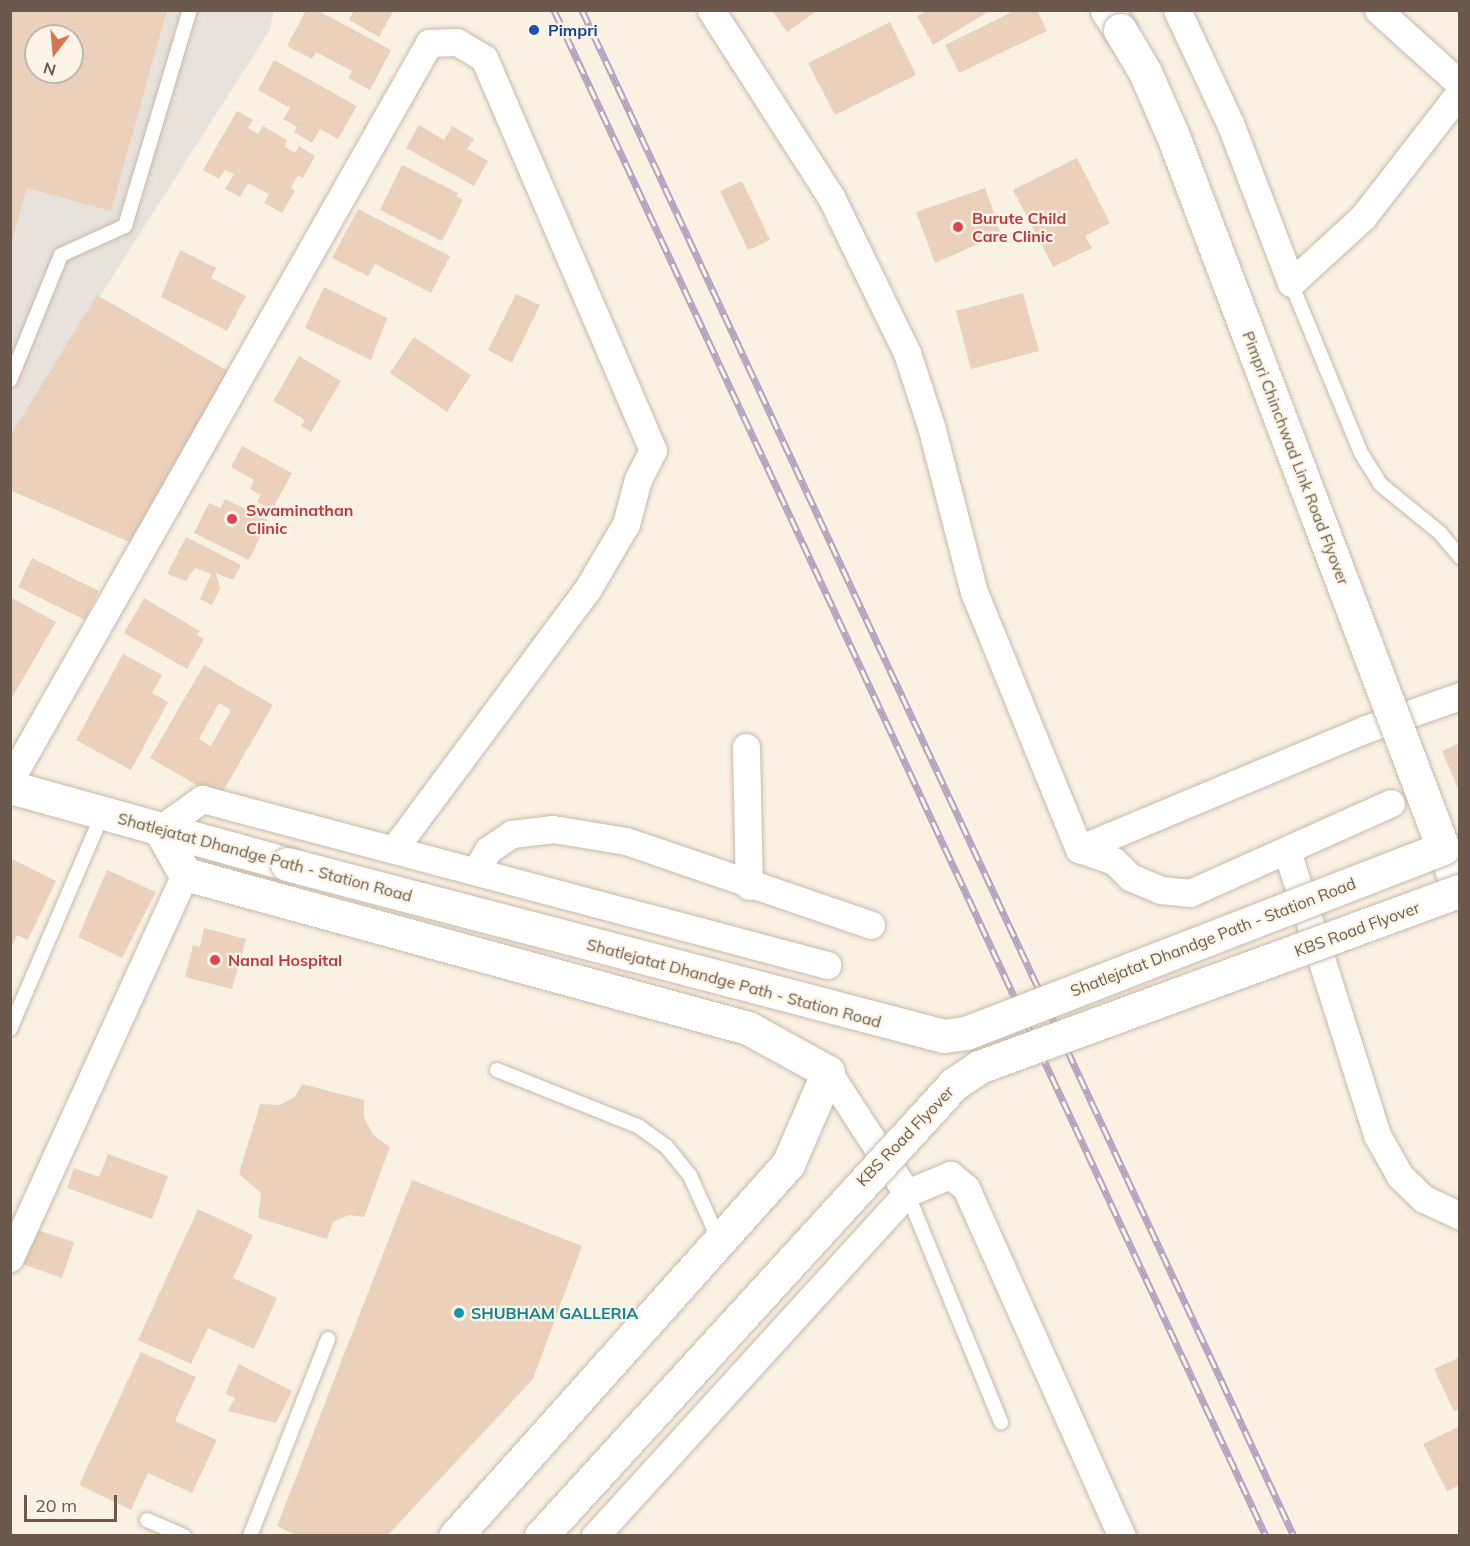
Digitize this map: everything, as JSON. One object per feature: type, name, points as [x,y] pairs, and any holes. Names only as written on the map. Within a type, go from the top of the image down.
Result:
[{"type":"main road","name":"Pimpri Chinchwad Link Road Flyover","points":[[1114,20],[1144,72],[1177,146],[1460,891]]},
{"type":"main road","name":"Shatlejatat Dhandge Path - Station Road","points":[[10,787],[287,864],[944,1036],[966,1033],[1443,848]]},
{"type":"main road","points":[[160,829],[185,874],[748,1028],[828,1072],[788,1164],[455,1536]]},
{"type":"main road","name":"KBS Road Flyover","points":[[541,1536],[954,1084],[979,1067],[1460,891]]},
{"type":"street","points":[[711,10],[831,197],[907,353],[931,426],[974,592],[1079,849],[1114,861],[1130,877],[1161,890],[1190,893],[1390,803]]},
{"type":"street","points":[[1177,10],[1230,123],[1291,283],[1363,217],[1460,92]]},
{"type":"street","points":[[1378,10],[1460,84]]},
{"type":"street","points":[[10,780],[429,44],[457,42],[484,58],[653,450],[638,479],[626,524],[587,590],[394,849]]},
{"type":"street","points":[[1079,849],[1363,730],[1460,696]]},
{"type":"street","points":[[746,747],[749,886]]},
{"type":"street","points":[[160,829],[202,799],[827,964]]},
{"type":"street","points":[[476,871],[488,849],[512,834],[553,829],[626,841],[749,886],[871,925]]},
{"type":"street","points":[[1287,851],[1377,1135],[1400,1176],[1424,1199],[1460,1216]]},
{"type":"street","points":[[10,1258],[185,874]]},
{"type":"street","points":[[828,1072],[907,1193]]},
{"type":"street","points":[[595,1536],[907,1193],[950,1175],[966,1188],[1122,1536]]},
{"type":"lane","points":[[10,380],[61,255],[124,226],[190,10]]},
{"type":"lane","points":[[1291,283],[1361,453],[1380,484],[1440,533],[1460,557]]},
{"type":"lane","points":[[10,1029],[103,813]]},
{"type":"lane","points":[[497,1070],[638,1126],[666,1146],[690,1176],[719,1240]]},
{"type":"lane","points":[[907,1193],[1001,1422]]},
{"type":"lane","points":[[250,1536],[328,1339]]},
{"type":"lane","points":[[147,1520],[184,1536]]},
{"type":"shaded area","points":[[11,11],[274,11],[269,31],[11,436]]},
{"type":"building","points":[[10,10],[167,10],[111,211],[27,188],[11,244]]},
{"type":"building","points":[[306,10],[317,10],[391,50],[370,90],[348,78],[352,71],[316,52],[312,59],[287,46]]},
{"type":"building","points":[[354,10],[394,10],[379,37],[349,20]]},
{"type":"building","points":[[772,10],[818,10],[787,32]]},
{"type":"building","points":[[929,10],[991,10],[933,45],[917,16]]},
{"type":"building","points":[[1016,10],[1037,10],[1047,31],[959,73],[945,45]]},
{"type":"building","points":[[890,22],[916,75],[835,115],[808,63]]},
{"type":"building","points":[[274,60],[357,106],[338,139],[320,129],[312,143],[294,132],[297,127],[283,119],[290,108],[258,90]]},
{"type":"building","points":[[237,111],[253,120],[248,128],[258,134],[263,126],[287,140],[284,146],[295,153],[299,146],[315,156],[303,178],[298,175],[291,188],[295,191],[282,213],[264,203],[269,194],[248,183],[240,197],[225,189],[234,174],[225,170],[219,179],[203,170]]},
{"type":"building","points":[[419,125],[444,140],[452,126],[474,139],[467,149],[488,161],[474,186],[406,148]]},
{"type":"building","points":[[1077,158],[1110,223],[1085,236],[1092,248],[1053,267],[1013,190]]},
{"type":"building","points":[[402,165],[458,193],[456,196],[463,200],[442,241],[380,210]]},
{"type":"building","points":[[742,181],[770,240],[748,250],[720,191]]},
{"type":"building","points":[[985,188],[1001,234],[935,263],[916,212]]},
{"type":"building","points":[[358,209],[450,256],[431,293],[375,264],[368,276],[332,258]]},
{"type":"building","points":[[180,250],[216,268],[211,278],[246,296],[227,331],[161,297]]},
{"type":"building","points":[[324,287],[387,318],[371,360],[305,328]]},
{"type":"building","points":[[1023,293],[1039,351],[971,369],[956,311]]},
{"type":"building","points":[[516,294],[540,305],[512,363],[488,350]]},
{"type":"building","points":[[97,295],[233,374],[134,544],[10,490],[10,436]]},
{"type":"building","points":[[414,337],[471,375],[447,412],[390,373]]},
{"type":"building","points":[[299,356],[341,381],[311,432],[301,426],[305,420],[273,401]]},
{"type":"building","points":[[242,446],[292,473],[272,510],[257,502],[261,495],[250,489],[254,480],[231,467]]},
{"type":"building","points":[[225,499],[268,520],[249,560],[194,533],[209,503],[221,508]]},
{"type":"building","points":[[186,537],[241,565],[233,580],[216,573],[220,588],[212,605],[200,599],[211,574],[195,568],[186,581],[167,574]]},
{"type":"building","points":[[32,558],[99,591],[85,620],[18,587]]},
{"type":"building","points":[[10,597],[56,622],[10,701]]},
{"type":"building","points":[[144,598],[200,631],[197,635],[204,639],[187,669],[124,633]]},
{"type":"building","points":[[123,654],[162,675],[152,693],[168,702],[131,770],[76,740]]},
{"type":"building","points":[[204,665],[273,705],[219,798],[150,758]],"holes":[[[219,703],[231,710],[211,746],[199,739]]]},
{"type":"building","points":[[1460,743],[1460,791],[1459,791],[1442,751]]},
{"type":"building","points":[[12,859],[56,881],[28,940],[17,935],[10,950]]},
{"type":"building","points":[[107,870],[156,892],[122,958],[78,937]]},
{"type":"building","points":[[204,928],[246,939],[232,989],[185,977],[193,945],[200,947]]},
{"type":"building","points":[[302,1084],[364,1100],[364,1117],[373,1135],[390,1147],[364,1217],[349,1215],[333,1222],[327,1239],[258,1218],[261,1193],[239,1174],[260,1104],[280,1105],[295,1097]]},
{"type":"building","points":[[108,1154],[168,1176],[152,1219],[67,1188],[74,1168],[99,1177]]},
{"type":"building","name":"SHUBHAM GALLERIA","points":[[412,1180],[582,1246],[533,1379],[387,1536],[298,1536],[277,1526]]},
{"type":"building","points":[[198,1209],[253,1235],[233,1278],[277,1298],[254,1349],[208,1328],[191,1364],[138,1340]]},
{"type":"building","points":[[34,1229],[74,1242],[62,1278],[22,1264]]},
{"type":"building","points":[[141,1352],[196,1377],[175,1421],[217,1440],[192,1493],[148,1473],[131,1510],[79,1485]]},
{"type":"building","points":[[1460,1357],[1460,1408],[1454,1411],[1434,1369]]},
{"type":"building","points":[[239,1364],[292,1391],[276,1423],[228,1411],[235,1398],[225,1394]]},
{"type":"building","points":[[1460,1426],[1460,1485],[1447,1491],[1423,1444]]},
{"type":"railway","points":[[554,10],[1266,1536]]},
{"type":"railway","points":[[582,10],[1294,1536]]},
{"type":"place","name":"Pimpri","points":[[534,30]]},
{"type":"place","name":"Burute Child Care Clinic","points":[[958,227]]},
{"type":"place","name":"Swaminathan Clinic","points":[[232,519]]},
{"type":"place","name":"Nanal Hospital","points":[[215,960]]},
{"type":"place","name":"SHUBHAM GALLERIA","points":[[459,1313]]}]
